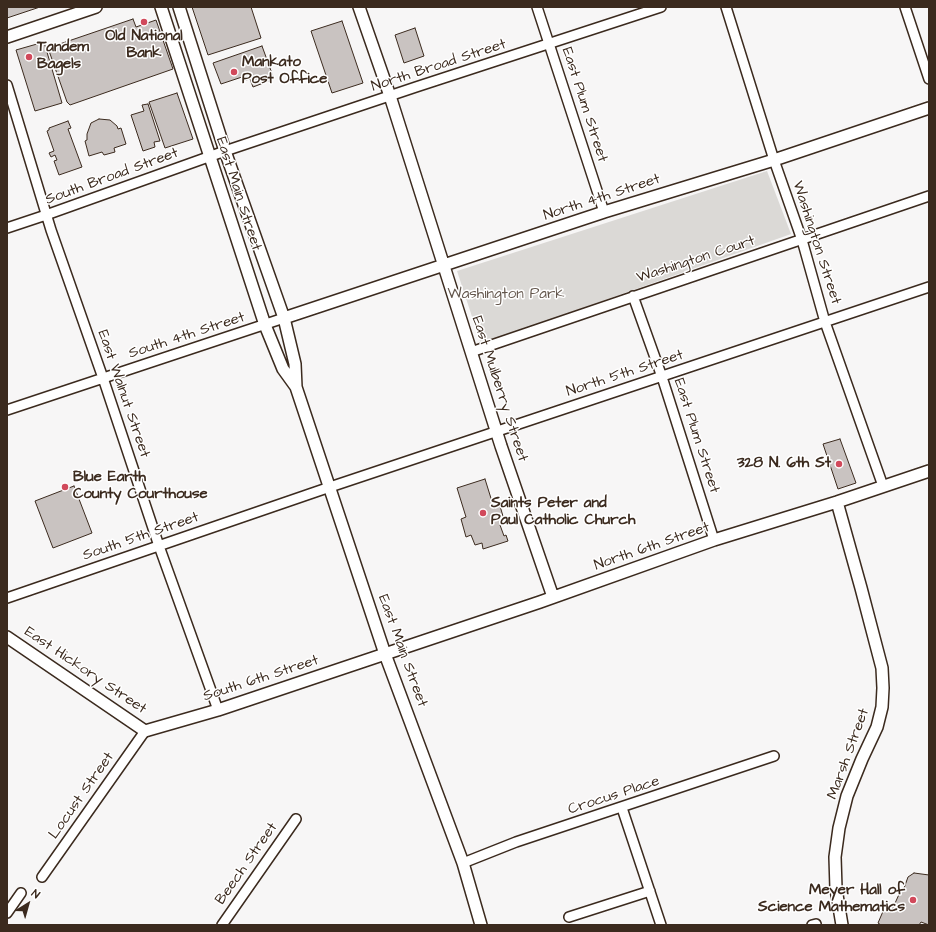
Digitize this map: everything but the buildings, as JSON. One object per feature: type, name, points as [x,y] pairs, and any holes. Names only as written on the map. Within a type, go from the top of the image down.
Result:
[{"type":"street","points":[[7,37],[96,7]]},
{"type":"street","name":"East Main Street","points":[[161,7],[265,325],[282,369],[296,387]]},
{"type":"street","name":"East Main Street","points":[[179,7],[225,151],[284,318],[295,364],[296,387],[385,654],[463,863],[482,925]]},
{"type":"street","name":"East Mulberry Street","points":[[359,7],[390,96],[497,432],[553,597]]},
{"type":"street","name":"East Plum Street","points":[[537,7],[604,212]]},
{"type":"street","name":"North Broad Street","points":[[225,151],[661,7]]},
{"type":"street","name":"Washington Street","points":[[726,7],[774,160],[802,240],[826,322],[883,486]]},
{"type":"street","points":[[905,7],[929,79]]},
{"type":"street","name":"East Walnut Street","points":[[7,85],[46,215],[103,378],[159,546],[218,710]]},
{"type":"street","name":"North 4th Street","points":[[284,318],[604,212],[774,160],[929,108]]},
{"type":"street","name":"South Broad Street","points":[[7,228],[225,151]]},
{"type":"street","name":"Washington Court","points":[[471,352],[929,196]]},
{"type":"street","name":"North 5th Street","points":[[330,487],[929,287]]},
{"type":"street","name":"East Plum Street","points":[[633,296],[662,377],[714,540]]},
{"type":"street","name":"South 4th Street","points":[[7,410],[284,318]]},
{"type":"street","name":"North 6th Street","points":[[385,654],[714,540],[837,502],[929,471]]},
{"type":"street","name":"South 5th Street","points":[[7,598],[330,487]]},
{"type":"street","name":"Marsh Street","points":[[837,502],[862,588],[882,668],[883,688],[882,707],[877,727],[847,796],[839,828],[835,857],[836,889],[842,925]]},
{"type":"street","name":"East Hickory Street","points":[[7,636],[145,731]]},
{"type":"street","name":"South 6th Street","points":[[145,731],[218,710],[385,654]]},
{"type":"street","name":"Locust Street","points":[[42,877],[145,731]]},
{"type":"street","name":"Crocus Place","points":[[463,863],[516,842],[622,808],[774,756]]},
{"type":"street","points":[[622,808],[661,925]]},
{"type":"street","name":"Beech Street","points":[[222,925],[296,819]]},
{"type":"street","points":[[569,917],[650,891]]},
{"type":"street","points":[[7,913],[21,893]]},
{"type":"green space","name":"Washington Park","points":[[767,171],[791,234],[481,344],[457,271]]},
{"type":"place","name":"Old National Bank","points":[[144,22]]},
{"type":"place","name":"Tandem Bagels","points":[[29,57]]},
{"type":"place","name":"Mankato Post Office","points":[[234,72]]},
{"type":"place","name":"328 N. 6th St","points":[[839,464]]},
{"type":"place","name":"Blue Earth County Courthouse","points":[[65,487]]},
{"type":"place","name":"Saints Peter and Paul Catholic Church","points":[[483,513]]},
{"type":"place","name":"Meyer Hall of Science Mathematics","points":[[913,900]]}]
